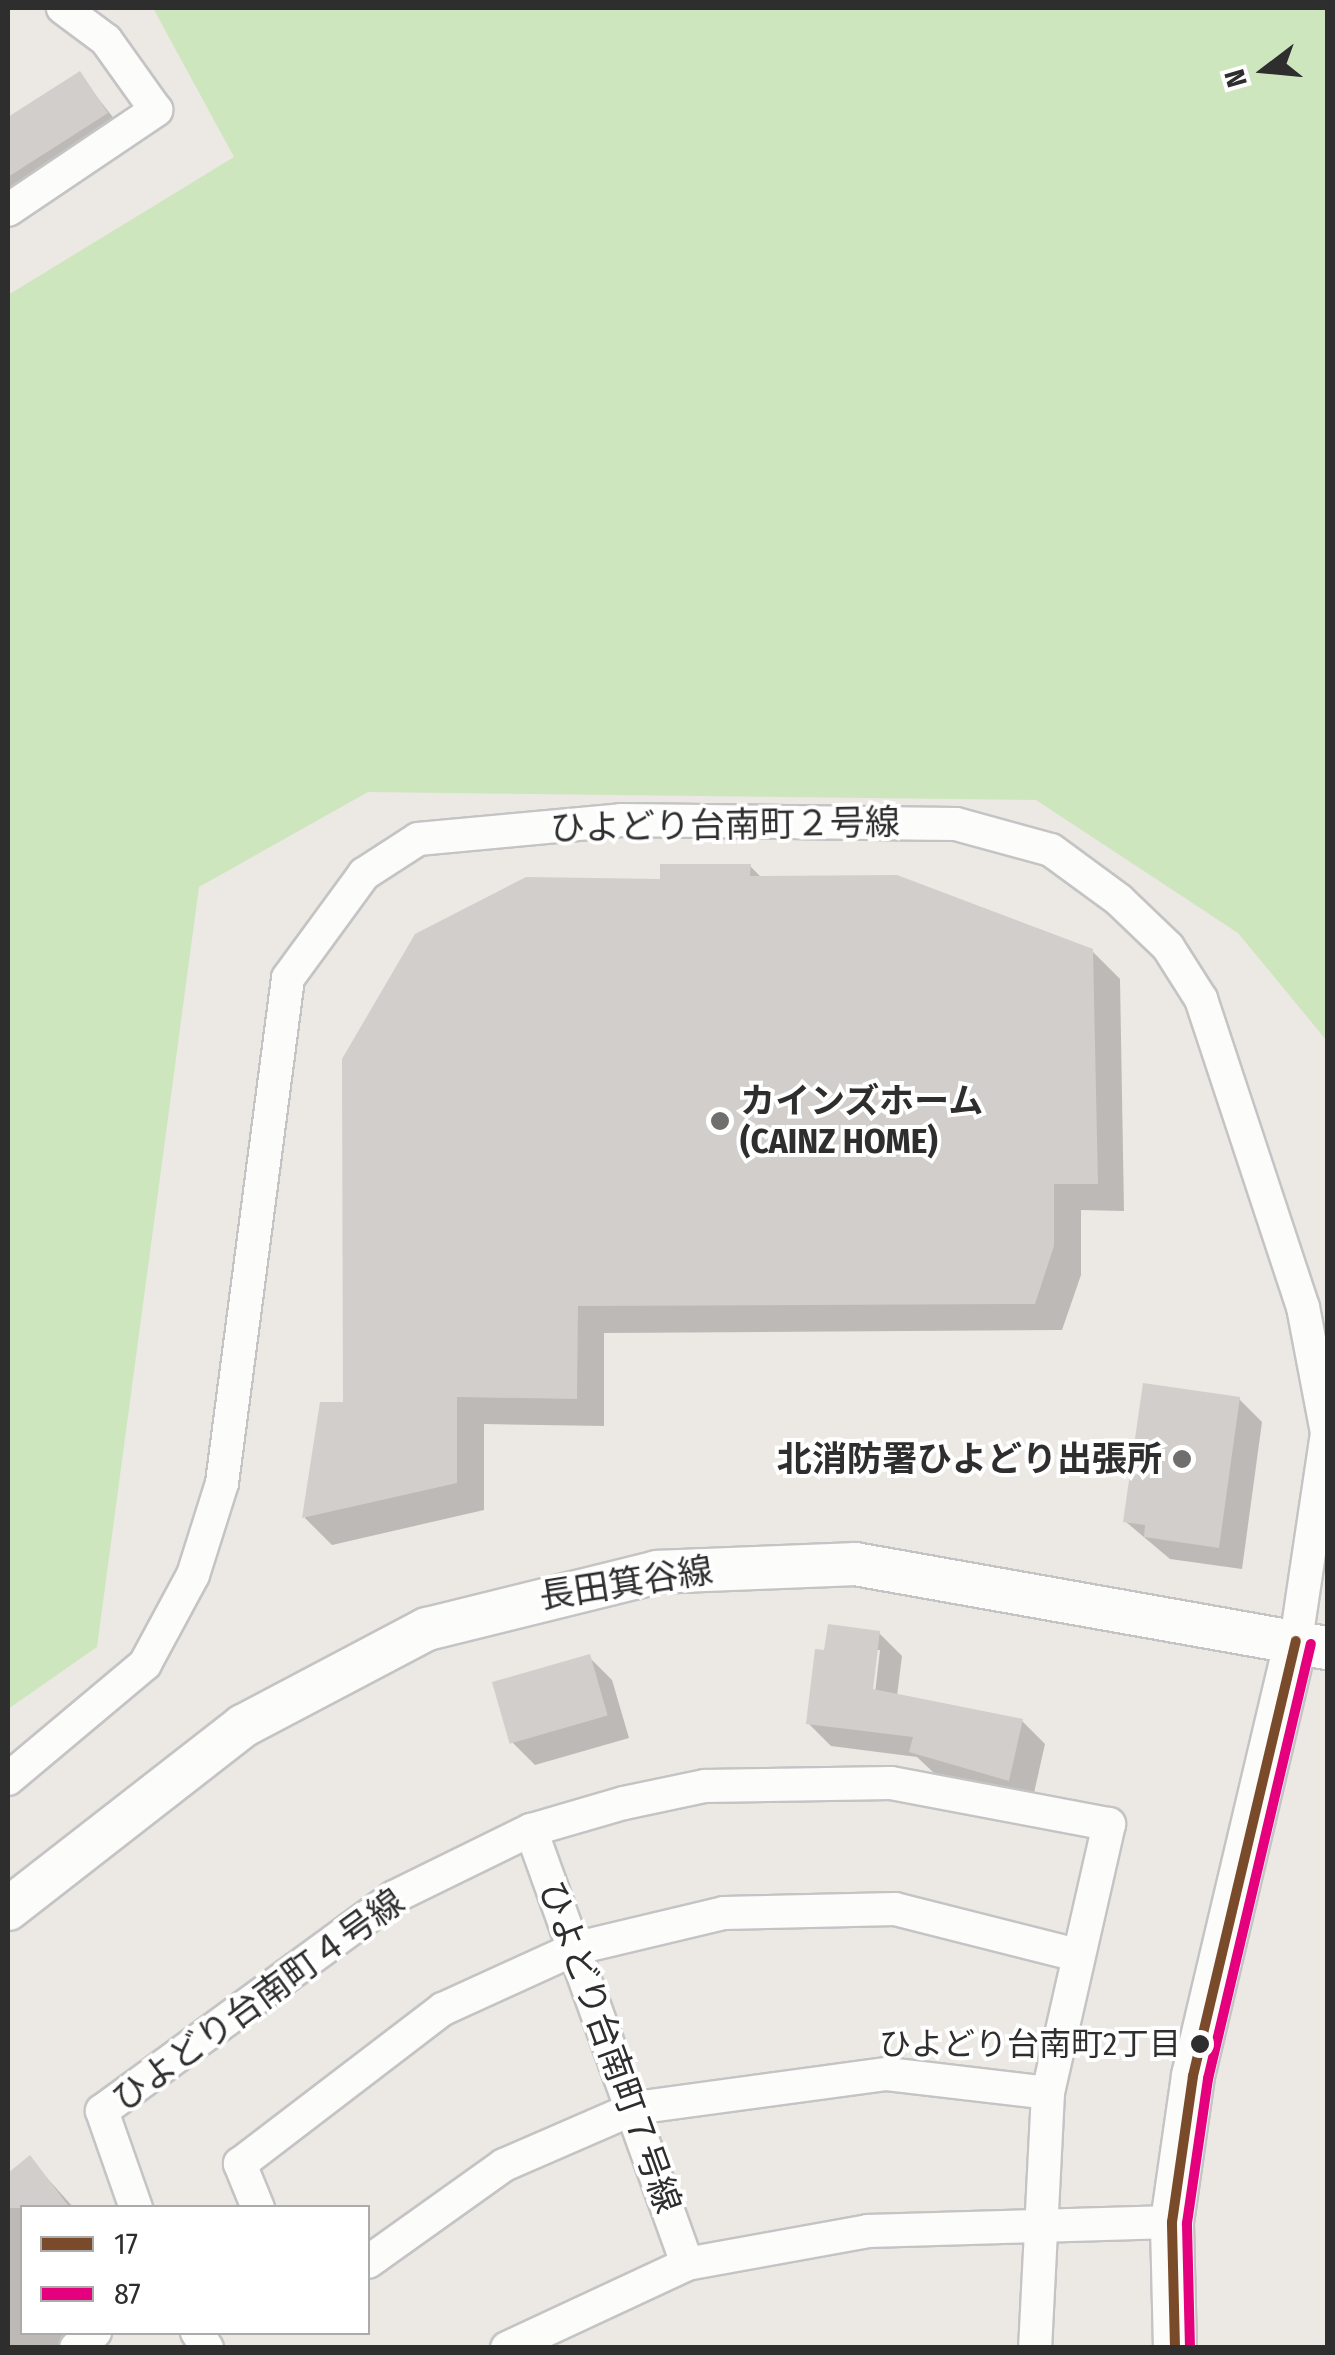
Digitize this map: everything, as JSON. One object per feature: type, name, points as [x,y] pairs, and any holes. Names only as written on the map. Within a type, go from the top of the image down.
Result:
[{"type":"street","points":[[8,210],[156,110],[106,40],[62,8]]},
{"type":"street","name":"ひよどり台南町２号線","points":[[8,1779],[145,1664],[193,1575],[222,1483],[288,978],[364,874],[418,839],[621,820],[956,824],[1051,850],[1119,900],[1168,947],[1200,999],[1304,1307],[1327,1432],[1312,1644]]},
{"type":"street","name":"長田箕谷線","points":[[8,1909],[242,1726],[427,1629],[657,1572],[855,1564],[1312,1644]]},
{"type":"street","points":[[1176,2348],[1172,2222],[1193,2076],[1312,1644]]},
{"type":"street","name":"ひよどり台南町４号線","points":[[135,2205],[102,2111],[394,1898],[531,1830],[705,1786],[891,1782],[1109,1824],[1048,2093],[1037,2220],[1035,2348]]},
{"type":"street","name":"ひよどり台南町７号線","points":[[531,1830],[635,2108],[687,2264]]},
{"type":"street","points":[[257,2205],[240,2164],[443,2009],[577,1948],[724,1913],[895,1910],[1077,1955]]},
{"type":"street","points":[[370,2261],[504,2164],[635,2108],[886,2074],[1048,2093]]},
{"type":"street","points":[[507,2348],[687,2264],[868,2231],[1037,2220],[1172,2222]]},
{"type":"green space","points":[[153,8],[1327,8],[1327,1041],[1238,933],[1036,800],[368,792],[199,887],[97,1647],[8,1709],[8,295],[234,157]]},
{"type":"building","points":[[80,71],[108,113],[8,177],[8,117]]},
{"type":"building","name":"カインズホーム (CAINZ HOME)","points":[[660,864],[751,864],[750,876],[897,875],[1093,949],[1098,1184],[1054,1184],[1054,1246],[1035,1304],[578,1306],[577,1399],[457,1397],[457,1483],[302,1518],[320,1402],[343,1402],[342,1059],[415,934],[526,877],[660,879]]},
{"type":"building","name":"北消防署ひよどり出張所","points":[[1143,1383],[1240,1397],[1219,1548],[1144,1537],[1145,1525],[1123,1522]]},
{"type":"building","points":[[828,1624],[880,1631],[873,1689],[1023,1719],[1009,1781],[909,1752],[913,1737],[806,1724],[815,1649],[824,1650]]},
{"type":"building","points":[[590,1654],[608,1716],[510,1744],[492,1682]]},
{"type":"building","points":[[30,2155],[68,2205],[8,2208],[8,2173]]},
{"type":"transit line","name":"17","points":[[1175,2348],[1172,2222],[1193,2076],[1296,1641]]},
{"type":"transit line","name":"87","points":[[1190,2348],[1187,2223],[1208,2079],[1311,1644]]},
{"type":"place","name":"カインズホーム (CAINZ HOME)","points":[[720,1121]]},
{"type":"place","name":"北消防署ひよどり出張所","points":[[1182,1459]]},
{"type":"place","name":"ひよどり台南町2丁目","points":[[1200,2044]]}]
